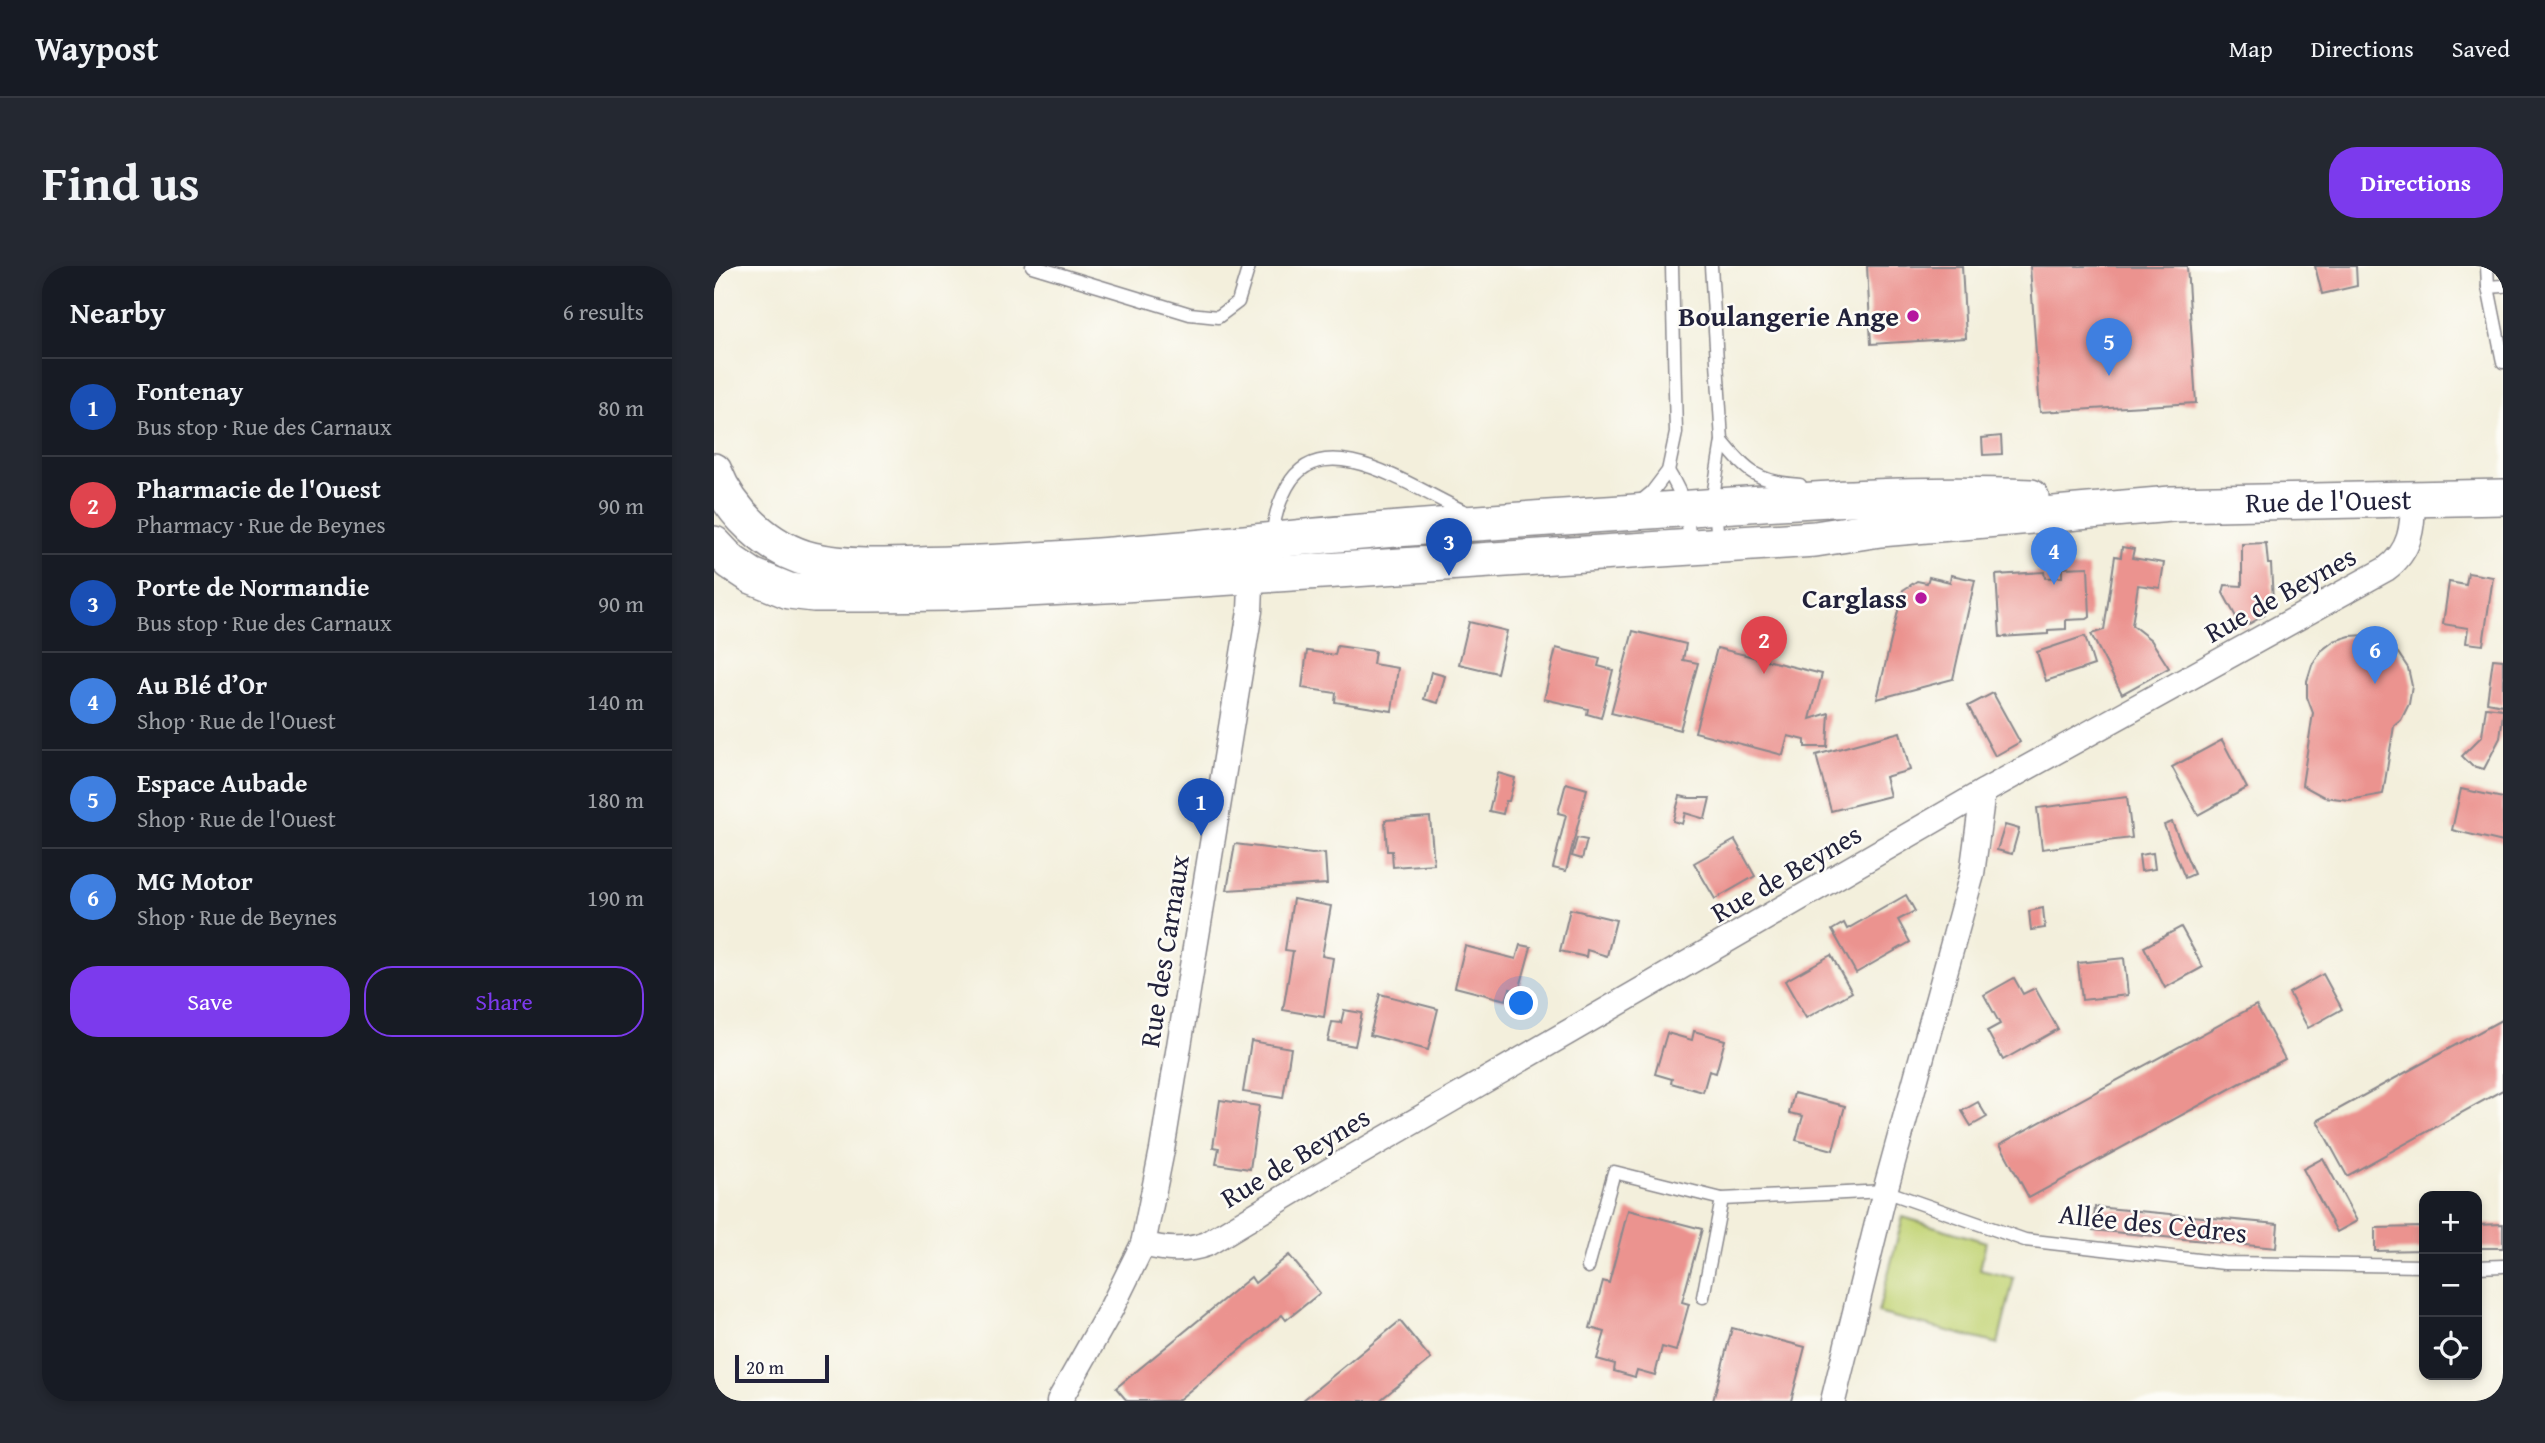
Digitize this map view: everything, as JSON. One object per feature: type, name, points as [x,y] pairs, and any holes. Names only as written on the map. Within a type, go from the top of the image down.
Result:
[{"type":"main road","points":[[714,471],[731,512],[766,538],[807,559],[858,565],[979,563],[1087,557],[1267,557],[1704,546],[1815,539],[1880,529],[2171,504]]},
{"type":"main road","points":[[715,547],[752,576],[789,591],[814,594],[951,593],[1267,557],[1508,520],[1947,494],[2171,504]]},
{"type":"main road","name":"Rue de l'Ouest","points":[[2171,504],[2497,495]]},
{"type":"street","name":"Rue de Beynes","points":[[1143,1244],[1169,1250],[1192,1250],[1207,1244],[1312,1180],[1983,792],[2386,569],[2405,551],[2411,536],[2413,498]]},
{"type":"street","points":[[715,547],[731,512]]},
{"type":"street","name":"Rue des Carnaux","points":[[1059,1401],[1111,1310],[1143,1244],[1162,1150],[1250,611],[1267,557]]},
{"type":"street","points":[[1833,1401],[1885,1191],[1972,874],[1983,792]]},
{"type":"lane","points":[[1032,266],[1190,314],[1218,317],[1238,302],[1249,266]]},
{"type":"lane","points":[[1626,513],[1652,492],[1668,471],[1676,433],[1672,266]]},
{"type":"lane","points":[[1704,546],[1701,508],[1714,489],[1722,441],[1711,266]]},
{"type":"lane","points":[[2487,266],[2488,287],[2503,362]]},
{"type":"lane","points":[[2488,287],[2503,286]]},
{"type":"lane","points":[[1722,441],[1745,468],[1773,483],[1947,494]]},
{"type":"lane","points":[[1267,557],[1277,505],[1295,473],[1325,458],[1362,462],[1467,513],[1508,520]]},
{"type":"lane","points":[[1668,471],[1680,491],[1701,508],[1704,546]]},
{"type":"lane","name":"Allée des Cèdres","points":[[1588,1267],[1614,1172],[1722,1199],[1885,1191],[2025,1240],[2224,1263],[2419,1266]]},
{"type":"lane","points":[[1703,1297],[1722,1199]]},
{"type":"lane","points":[[2482,1267],[2503,1266]]},
{"type":"green space","points":[[1903,1217],[1986,1242],[1980,1270],[2014,1278],[1998,1344],[1878,1313]]},
{"type":"building","points":[[1867,266],[1962,266],[1966,338],[1871,344]]},
{"type":"building","points":[[2030,266],[2187,266],[2196,403],[2040,412]]},
{"type":"building","points":[[2315,266],[2356,266],[2357,286],[2322,294]]},
{"type":"building","points":[[2001,436],[2002,454],[1983,455],[1982,438]]},
{"type":"building","points":[[2266,543],[2268,564],[2271,564],[2273,601],[2265,602],[2265,615],[2242,628],[2223,593],[2225,585],[2242,586],[2242,544]]},
{"type":"building","points":[[2122,547],[2134,549],[2132,558],[2164,563],[2160,588],[2138,585],[2132,625],[2151,640],[2169,668],[2122,694],[2091,634],[2104,630],[2115,556],[2121,557]]},
{"type":"building","points":[[2088,567],[2090,617],[2066,620],[2066,629],[2048,630],[2048,634],[2000,637],[1996,575],[2044,572],[2045,578],[2062,577],[2062,568]]},
{"type":"building","points":[[2468,573],[2493,577],[2483,645],[2466,643],[2468,628],[2443,624],[2449,582],[2466,585]]},
{"type":"building","points":[[1951,575],[1975,580],[1953,679],[1877,699],[1903,590],[1917,581],[1927,583],[1929,577],[1950,582]]},
{"type":"building","points":[[1469,622],[1507,631],[1497,673],[1459,664]]},
{"type":"building","points":[[1633,631],[1686,644],[1683,660],[1698,663],[1680,730],[1611,713]]},
{"type":"building","points":[[2367,635],[2384,641],[2398,653],[2408,668],[2412,686],[2409,704],[2401,720],[2394,726],[2383,794],[2349,800],[2324,797],[2302,785],[2313,713],[2307,697],[2307,681],[2312,665],[2321,651],[2334,641]]},
{"type":"building","points":[[2085,636],[2094,665],[2046,681],[2037,652]]},
{"type":"building","points":[[1337,646],[1375,651],[1373,664],[1398,668],[1392,711],[1335,702],[1336,693],[1302,688],[1307,651],[1335,655]]},
{"type":"building","points":[[1556,648],[1600,659],[1598,666],[1613,670],[1601,718],[1587,714],[1588,709],[1544,699]]},
{"type":"building","points":[[1717,648],[1822,674],[1810,719],[1829,713],[1827,747],[1805,747],[1805,740],[1788,736],[1783,755],[1695,732]]},
{"type":"building","points":[[2493,659],[2503,660],[2503,705],[2487,702]]},
{"type":"building","points":[[1431,672],[1445,676],[1438,703],[1424,699]]},
{"type":"building","points":[[1993,693],[2020,742],[1995,756],[1968,706]]},
{"type":"building","points":[[2486,707],[2503,709],[2503,714],[2500,738],[2484,769],[2472,766],[2462,756],[2482,736]]},
{"type":"building","points":[[1900,732],[1910,770],[1885,777],[1890,796],[1831,811],[1816,755]]},
{"type":"building","points":[[2222,740],[2247,788],[2198,815],[2172,767]]},
{"type":"building","points":[[1498,773],[1515,778],[1503,814],[1489,811]]},
{"type":"building","points":[[1566,783],[1587,789],[1566,871],[1553,868],[1566,815],[1558,813]]},
{"type":"building","points":[[2461,789],[2503,798],[2503,842],[2452,830]]},
{"type":"building","points":[[1680,796],[1710,798],[1705,819],[1685,813],[1682,824],[1673,821]]},
{"type":"building","points":[[2127,797],[2132,838],[2042,849],[2037,808]]},
{"type":"building","points":[[1430,817],[1434,864],[1393,867],[1392,851],[1387,851],[1385,820]]},
{"type":"building","points":[[2172,822],[2194,874],[2185,878],[2164,825]]},
{"type":"building","points":[[2005,825],[2019,829],[2012,854],[1997,850]]},
{"type":"building","points":[[1577,838],[1587,840],[1582,859],[1572,856]]},
{"type":"building","points":[[1735,840],[1755,876],[1715,899],[1694,863]]},
{"type":"building","points":[[1235,844],[1312,854],[1325,853],[1327,884],[1227,890]]},
{"type":"building","points":[[2153,853],[2155,869],[2141,871],[2139,855]]},
{"type":"building","points":[[1906,895],[1915,911],[1898,920],[1910,942],[1856,973],[1832,930],[1844,923],[1847,929]]},
{"type":"building","points":[[1293,899],[1331,906],[1322,956],[1333,958],[1324,1017],[1283,1010],[1293,951],[1285,950]]},
{"type":"building","points":[[2043,908],[2045,928],[2031,930],[2029,911]]},
{"type":"building","points":[[1570,909],[1616,920],[1607,956],[1587,950],[1586,957],[1560,951]]},
{"type":"building","points":[[2181,927],[2203,967],[2165,988],[2144,947]]},
{"type":"building","points":[[1520,945],[1531,947],[1519,991],[1510,989],[1506,1000],[1455,987],[1465,946],[1516,959]]},
{"type":"building","points":[[1831,955],[1852,992],[1806,1018],[1785,981]]},
{"type":"building","points":[[2124,958],[2128,995],[2082,1000],[2078,963]]},
{"type":"building","points":[[2323,974],[2342,1009],[2308,1028],[2289,993]]},
{"type":"building","points":[[2014,978],[2023,994],[2035,988],[2058,1029],[2003,1060],[1987,1031],[2000,1024],[1984,995]]},
{"type":"building","points":[[1380,994],[1438,1009],[1428,1050],[1370,1035]]},
{"type":"building","points":[[2256,1005],[2285,1059],[2029,1198],[2000,1144]]},
{"type":"building","points":[[1344,1010],[1362,1013],[1355,1046],[1328,1041],[1332,1022],[1341,1023]]},
{"type":"building","points":[[2503,1019],[2503,1090],[2347,1176],[2317,1121]]},
{"type":"building","points":[[1694,1031],[1725,1040],[1716,1073],[1709,1071],[1703,1092],[1671,1083],[1672,1079],[1655,1074],[1667,1033],[1692,1040]]},
{"type":"building","points":[[1251,1041],[1291,1048],[1283,1098],[1243,1092]]},
{"type":"building","points":[[1794,1093],[1845,1106],[1833,1150],[1796,1140],[1803,1116],[1789,1113]]},
{"type":"building","points":[[1220,1100],[1259,1106],[1250,1169],[1216,1164],[1219,1148],[1213,1147]]},
{"type":"building","points":[[1978,1102],[1987,1117],[1971,1126],[1962,1111]]},
{"type":"building","points":[[2323,1158],[2357,1221],[2337,1232],[2303,1169]]},
{"type":"building","points":[[2095,1207],[2278,1224],[2276,1248],[2093,1230]]},
{"type":"building","points":[[1628,1210],[1702,1229],[1682,1302],[1689,1304],[1676,1351],[1662,1347],[1655,1375],[1637,1370],[1635,1377],[1614,1371],[1615,1364],[1597,1359],[1605,1332],[1590,1328],[1603,1281],[1609,1283]]},
{"type":"building","points":[[2503,1224],[2503,1248],[2482,1248],[2482,1225]]},
{"type":"building","points":[[2419,1227],[2419,1250],[2375,1251],[2375,1228]]},
{"type":"building","points":[[1289,1255],[1320,1293],[1286,1320],[1282,1315],[1177,1401],[1127,1401],[1116,1388],[1251,1277],[1255,1283]]},
{"type":"building","points":[[1400,1321],[1431,1359],[1379,1401],[1302,1401]]},
{"type":"building","points":[[1732,1328],[1805,1347],[1791,1401],[1713,1401]]},
{"type":"place","name":"Boulangerie Ange","points":[[1913,316]]},
{"type":"place","name":"Espace Aubade","points":[[2109,376]]},
{"type":"place","name":"Porte de Normandie","points":[[1449,576]]},
{"type":"place","name":"Au Blé d’Or","points":[[2054,585]]},
{"type":"place","name":"Carglass","points":[[1921,598]]},
{"type":"place","name":"Pharmacie de l'Ouest","points":[[1764,674]]},
{"type":"place","name":"MG Motor","points":[[2375,684]]},
{"type":"place","name":"Fontenay","points":[[1201,836]]}]
